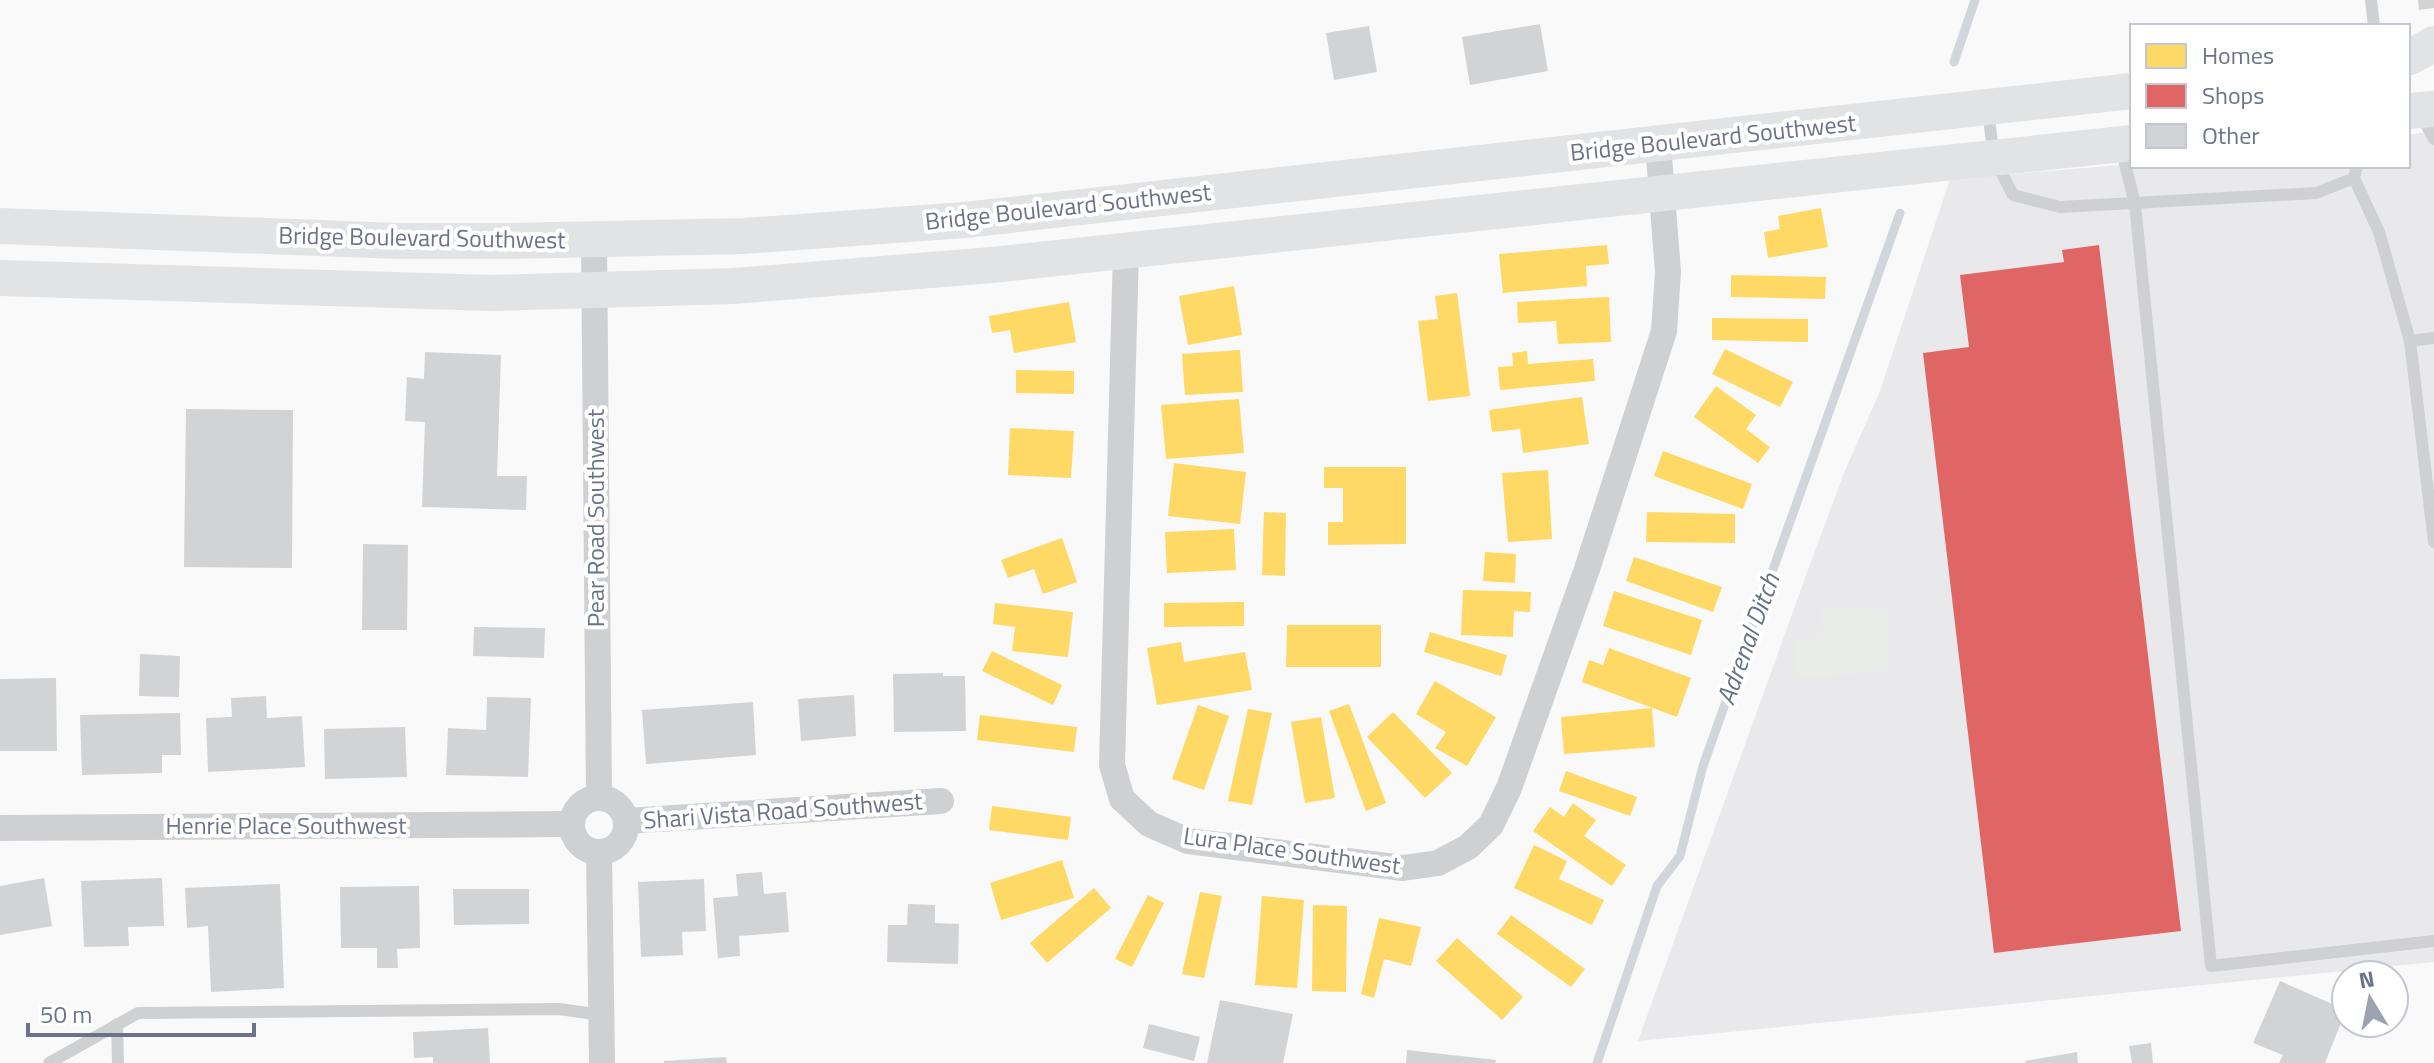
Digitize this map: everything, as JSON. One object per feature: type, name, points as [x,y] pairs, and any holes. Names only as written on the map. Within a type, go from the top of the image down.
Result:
[{"type":"main road","name":"Bridge Boulevard Southwest","points":[[0,226],[398,241],[744,236],[964,220],[2130,91]]},
{"type":"main road","name":"Bridge Boulevard Southwest","points":[[0,278],[388,291],[594,291],[734,286],[865,277],[1126,251],[2126,144]]},
{"type":"street","name":"Lura Place Southwest","points":[[1126,251],[1112,765],[1122,799],[1149,824],[1188,841],[1403,868],[1438,863],[1468,847],[1491,825],[1509,788],[1587,569],[1664,331],[1668,272],[1658,144]]},
{"type":"street","name":"Pear Road Southwest","points":[[594,240],[599,797]]},
{"type":"street","points":[[599,797],[618,805],[626,821],[622,839],[616,846],[599,852],[582,846],[576,840],[571,824],[577,808],[599,797]]},
{"type":"street","name":"Shari Vista Road Southwest","points":[[626,821],[941,801]]},
{"type":"street","name":"Henrie Place Southwest","points":[[0,828],[571,824]]},
{"type":"street","points":[[599,852],[602,1063]]},
{"type":"lane","points":[[2371,0],[2374,24]]},
{"type":"lane","points":[[1988,108],[1994,158],[2013,195],[2060,207],[2316,193],[2356,172],[2379,232],[2410,341],[2434,542]]},
{"type":"lane","points":[[2126,144],[2135,204],[2211,966],[2434,941]]},
{"type":"lane","points":[[2410,341],[2434,338]]},
{"type":"lane","points":[[49,1063],[138,1013],[559,1009],[601,1015]]},
{"type":"lane","points":[[117,1024],[118,1063]]},
{"type":"shaded area","points":[[2434,131],[2434,962],[2410,964],[2410,959],[2330,959],[2330,972],[1638,1041],[1809,567],[1844,473],[1880,391],[1950,179],[2130,164],[2130,168],[2410,168],[2410,135]]},
{"type":"shaded area","points":[[1886,606],[1889,673],[1796,678],[1794,639],[1822,637],[1820,609]]},
{"type":"building: Homes","points":[[1821,208],[1828,247],[1768,258],[1764,232],[1780,229],[1778,216]]},
{"type":"building: Homes","points":[[1607,245],[1609,264],[1586,266],[1587,286],[1503,293],[1499,254]]},
{"type":"building: Homes","points":[[1731,275],[1826,277],[1825,299],[1731,297]]},
{"type":"building: Homes","points":[[1234,286],[1242,335],[1188,345],[1179,296]]},
{"type":"building: Homes","points":[[1457,293],[1470,396],[1428,401],[1418,321],[1438,319],[1435,296]]},
{"type":"building: Homes","points":[[1609,297],[1611,342],[1558,344],[1556,321],[1518,323],[1517,302]]},
{"type":"building: Homes","points":[[1069,302],[1076,342],[1014,353],[1010,330],[992,333],[989,316]]},
{"type":"building: Homes","points":[[1712,318],[1808,319],[1808,342],[1712,340]]},
{"type":"building: Homes","points":[[1725,349],[1793,382],[1780,407],[1712,374]]},
{"type":"building: Homes","points":[[1240,350],[1243,392],[1185,395],[1182,354]]},
{"type":"building: Homes","points":[[1527,351],[1528,364],[1593,359],[1595,381],[1500,390],[1498,367],[1513,366],[1512,353]]},
{"type":"building: Homes","points":[[1016,370],[1074,371],[1074,394],[1016,393]]},
{"type":"building: Homes","points":[[1716,386],[1756,415],[1746,429],[1770,447],[1758,463],[1694,417]]},
{"type":"building: Homes","points":[[1582,397],[1589,444],[1523,453],[1520,429],[1492,432],[1489,410]]},
{"type":"building: Homes","points":[[1239,399],[1244,453],[1166,459],[1161,405]]},
{"type":"building: Homes","points":[[1010,428],[1074,431],[1071,478],[1008,475]]},
{"type":"building: Homes","points":[[1663,451],[1752,484],[1743,509],[1654,476]]},
{"type":"building: Homes","points":[[1174,463],[1246,472],[1240,524],[1168,516]]},
{"type":"building: Homes","points":[[1324,467],[1406,467],[1406,544],[1328,545],[1328,522],[1343,522],[1343,488],[1324,488]]},
{"type":"building: Homes","points":[[1548,470],[1552,539],[1508,542],[1502,473]]},
{"type":"building: Homes","points":[[1264,512],[1286,513],[1285,576],[1262,575]]},
{"type":"building: Homes","points":[[1647,512],[1735,514],[1735,543],[1646,542]]},
{"type":"building: Homes","points":[[1234,529],[1236,570],[1167,573],[1165,532]]},
{"type":"building: Homes","points":[[1062,538],[1077,582],[1043,594],[1034,569],[1008,578],[1001,560]]},
{"type":"building: Homes","points":[[1485,552],[1516,554],[1515,583],[1483,581]]},
{"type":"building: Homes","points":[[1634,557],[1722,587],[1713,612],[1626,581]]},
{"type":"building: Homes","points":[[1463,590],[1531,592],[1530,612],[1514,611],[1513,637],[1461,635]]},
{"type":"building: Homes","points":[[1614,591],[1702,620],[1691,655],[1603,626]]},
{"type":"building: Homes","points":[[1244,602],[1244,626],[1164,627],[1164,603]]},
{"type":"building: Homes","points":[[995,603],[1073,612],[1068,657],[1012,651],[1015,627],[993,624]]},
{"type":"building: Homes","points":[[1287,625],[1381,625],[1381,667],[1286,667]]},
{"type":"building: Homes","points":[[1430,632],[1507,655],[1501,676],[1424,652]]},
{"type":"building: Homes","points":[[1181,642],[1184,662],[1245,652],[1252,690],[1157,705],[1147,648]]},
{"type":"building: Homes","points":[[1609,648],[1691,678],[1677,717],[1582,682],[1589,660],[1603,665]]},
{"type":"building: Homes","points":[[992,651],[1062,685],[1053,705],[982,671]]},
{"type":"building: Homes","points":[[1435,681],[1496,717],[1467,766],[1435,748],[1446,732],[1416,714]]},
{"type":"building: Homes","points":[[1349,704],[1386,803],[1366,811],[1329,711]]},
{"type":"building: Homes","points":[[1198,705],[1229,716],[1204,790],[1172,779]]},
{"type":"building: Homes","points":[[1652,708],[1655,747],[1564,754],[1561,717]]},
{"type":"building: Homes","points":[[1248,709],[1272,713],[1252,805],[1228,801]]},
{"type":"building: Homes","points":[[1393,712],[1452,773],[1425,798],[1367,737]]},
{"type":"building: Homes","points":[[980,715],[1077,727],[1074,752],[977,740]]},
{"type":"building: Homes","points":[[1321,717],[1335,798],[1305,803],[1291,722]]},
{"type":"building: Homes","points":[[1566,771],[1637,797],[1630,816],[1559,791]]},
{"type":"building: Homes","points":[[1573,803],[1596,820],[1584,836],[1626,865],[1612,886],[1533,831],[1550,807],[1564,817]]},
{"type":"building: Homes","points":[[992,806],[1071,817],[1068,840],[989,830]]},
{"type":"building: Homes","points":[[1534,845],[1567,861],[1559,879],[1604,900],[1592,925],[1514,888]]},
{"type":"building: Homes","points":[[1062,860],[1074,898],[1001,920],[990,883]]},
{"type":"building: Homes","points":[[1094,888],[1111,908],[1047,963],[1030,943]]},
{"type":"building: Homes","points":[[1200,892],[1222,896],[1204,978],[1182,974]]},
{"type":"building: Homes","points":[[1148,895],[1164,903],[1132,967],[1115,959]]},
{"type":"building: Homes","points":[[1262,896],[1304,900],[1297,988],[1255,985]]},
{"type":"building: Homes","points":[[1313,905],[1347,906],[1346,992],[1312,991]]},
{"type":"building: Homes","points":[[1511,915],[1585,969],[1571,987],[1497,934]]},
{"type":"building: Homes","points":[[1379,918],[1421,927],[1411,966],[1384,959],[1374,998],[1361,994]]},
{"type":"building: Homes","points":[[1457,938],[1523,997],[1502,1020],[1436,961]]},
{"type":"building: Shops","points":[[2099,245],[2181,931],[1994,953],[1923,353],[1969,347],[1960,275],[2064,262],[2062,250]]},
{"type":"building: Other","points":[[2418,0],[2434,0],[2434,8],[2419,10]]},
{"type":"building: Other","points":[[1540,24],[1548,71],[1470,85],[1462,37]]},
{"type":"building: Other","points":[[1369,26],[1377,72],[1334,80],[1326,33]]},
{"type":"building: Other","points":[[425,352],[501,355],[497,476],[527,476],[526,510],[422,507],[425,422],[405,421],[407,377],[424,379]]},
{"type":"building: Other","points":[[186,409],[293,410],[292,568],[184,567]]},
{"type":"building: Other","points":[[363,544],[408,545],[407,630],[362,630]]},
{"type":"building: Other","points":[[474,627],[545,628],[544,658],[473,656]]},
{"type":"building: Other","points":[[140,654],[180,656],[179,697],[139,696]]},
{"type":"building: Other","points":[[943,673],[943,676],[965,676],[966,731],[894,732],[893,674]]},
{"type":"building: Other","points":[[56,678],[57,751],[0,751],[0,679]]},
{"type":"building: Other","points":[[854,695],[856,736],[801,741],[798,699]]},
{"type":"building: Other","points":[[266,696],[267,718],[302,716],[305,767],[208,772],[206,718],[232,717],[231,698]]},
{"type":"building: Other","points":[[487,697],[531,698],[528,777],[446,775],[448,728],[486,730]]},
{"type":"building: Other","points":[[753,702],[756,755],[646,764],[642,710]]},
{"type":"building: Other","points":[[180,713],[181,755],[162,755],[162,773],[82,775],[80,715]]},
{"type":"building: Other","points":[[405,727],[407,777],[325,779],[324,729]]},
{"type":"building: Other","points":[[762,872],[764,894],[786,892],[789,932],[739,936],[740,956],[718,958],[713,898],[738,896],[736,874]]},
{"type":"building: Other","points":[[44,878],[52,926],[0,935],[0,886]]},
{"type":"building: Other","points":[[162,878],[164,926],[128,927],[129,946],[84,947],[81,881]]},
{"type":"building: Other","points":[[704,879],[706,931],[682,932],[683,955],[641,957],[638,882]]},
{"type":"building: Other","points":[[280,884],[284,988],[211,992],[208,926],[187,928],[185,888]]},
{"type":"building: Other","points":[[419,886],[420,948],[397,949],[398,968],[377,968],[377,948],[341,948],[340,887]]},
{"type":"building: Other","points":[[453,889],[529,889],[529,924],[454,925]]},
{"type":"building: Other","points":[[908,904],[935,905],[935,923],[959,924],[958,964],[887,962],[888,925],[907,925]]},
{"type":"building: Other","points":[[2280,981],[2330,1003],[2330,1039],[2335,1039],[2325,1063],[2279,1063],[2283,1055],[2253,1043]]},
{"type":"building: Other","points":[[1220,1000],[1293,1014],[1283,1063],[1207,1063]]},
{"type":"building: Other","points":[[1149,1024],[1200,1037],[1194,1061],[1143,1048]]},
{"type":"building: Other","points":[[488,1028],[490,1063],[433,1063],[433,1057],[414,1058],[413,1032]]},
{"type":"building: Other","points":[[2151,1043],[2153,1063],[2132,1063],[2129,1046]]},
{"type":"building: Other","points":[[1407,1050],[1496,1060],[1495,1063],[1406,1063]]},
{"type":"building: Other","points":[[2077,1052],[2078,1063],[2025,1061]]},
{"type":"building: Other","points":[[726,1057],[727,1063],[664,1063],[664,1061]]},
{"type":"waterway","name":"Adrenal Ditch","points":[[1954,62],[1975,0]]},
{"type":"waterway","name":"Adrenal Ditch","points":[[1597,1063],[1657,886],[1680,856],[1703,766],[1900,213]]}]
